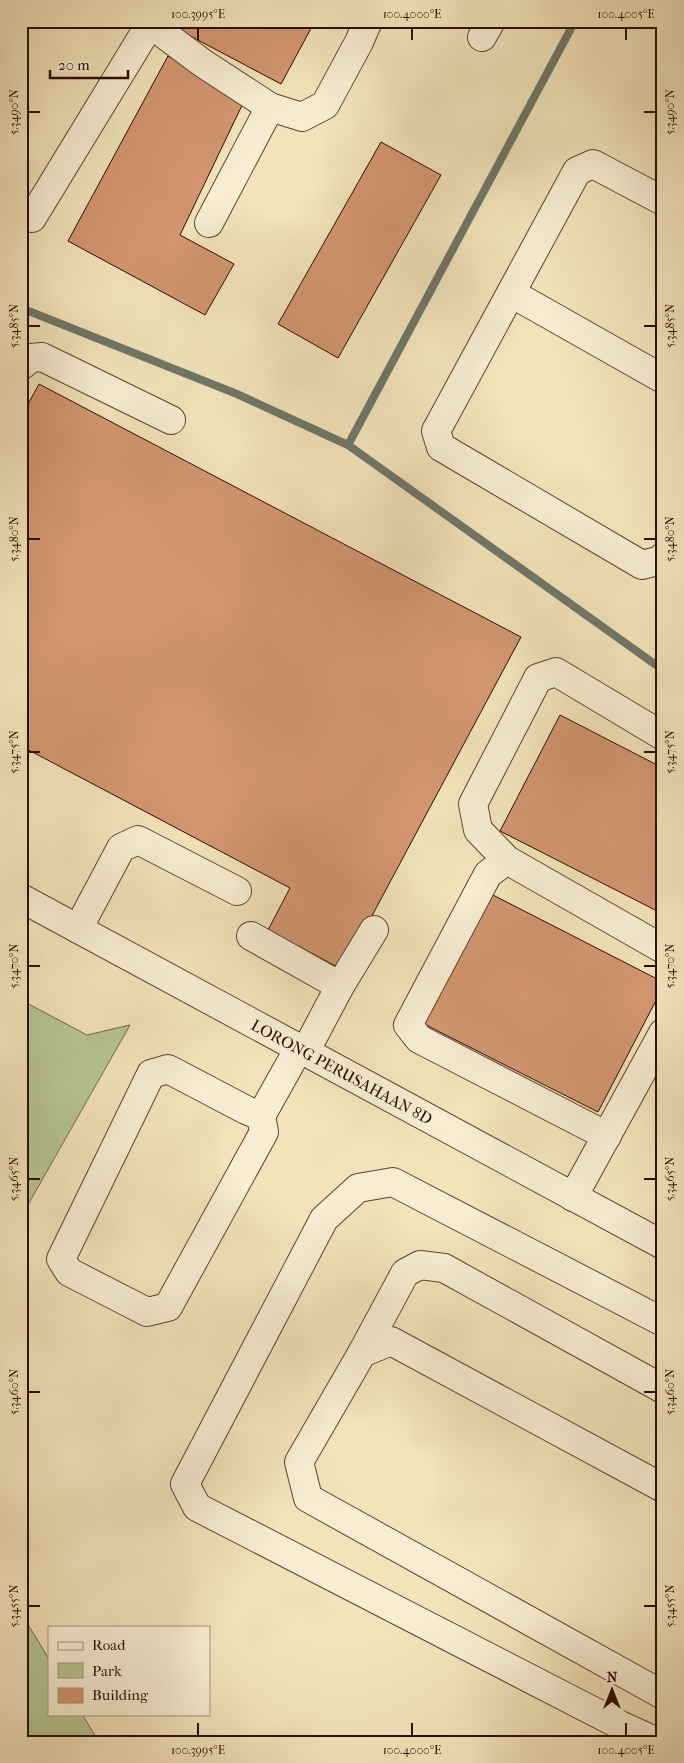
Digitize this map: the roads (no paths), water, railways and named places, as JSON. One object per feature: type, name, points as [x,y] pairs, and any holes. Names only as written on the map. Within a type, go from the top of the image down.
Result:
[{"type":"street","points":[[32,218],[152,21]]},
{"type":"street","points":[[159,21],[161,32],[204,64],[270,108],[302,117],[325,105],[359,42],[368,21]]},
{"type":"street","points":[[209,223],[270,108]]},
{"type":"street","points":[[663,201],[593,164],[577,171],[436,431],[441,447],[642,564],[661,560],[663,557]]},
{"type":"street","points":[[511,293],[663,379]]},
{"type":"street","points":[[21,366],[31,358],[42,357],[171,420]]},
{"type":"street","points":[[663,736],[556,672],[538,678],[474,804],[478,830],[507,860],[663,949]]},
{"type":"street","points":[[78,929],[122,848],[138,840],[237,891]]},
{"type":"street","points":[[507,860],[488,874],[408,1025],[419,1039],[607,1136]]},
{"type":"street","name":"LORONG PERUSAHAAN 8D","points":[[21,898],[663,1245]]},
{"type":"street","points":[[261,1116],[168,1069],[151,1074],[61,1259],[69,1272],[147,1312],[168,1307],[264,1132],[261,1116],[374,930]]},
{"type":"street","points":[[251,936],[340,986]]},
{"type":"street","points":[[573,1197],[663,1033]]},
{"type":"street","points":[[657,1742],[197,1507],[185,1484],[324,1219],[358,1188],[394,1182],[663,1322]]},
{"type":"street","points":[[663,1388],[444,1268],[420,1265],[406,1273],[299,1462],[308,1498],[663,1695]]},
{"type":"street","points":[[362,1353],[390,1341],[663,1488]]},
{"type":"waterway","points":[[21,308],[237,394],[348,445],[575,21]]},
{"type":"waterway","points":[[348,445],[663,670]]}]
